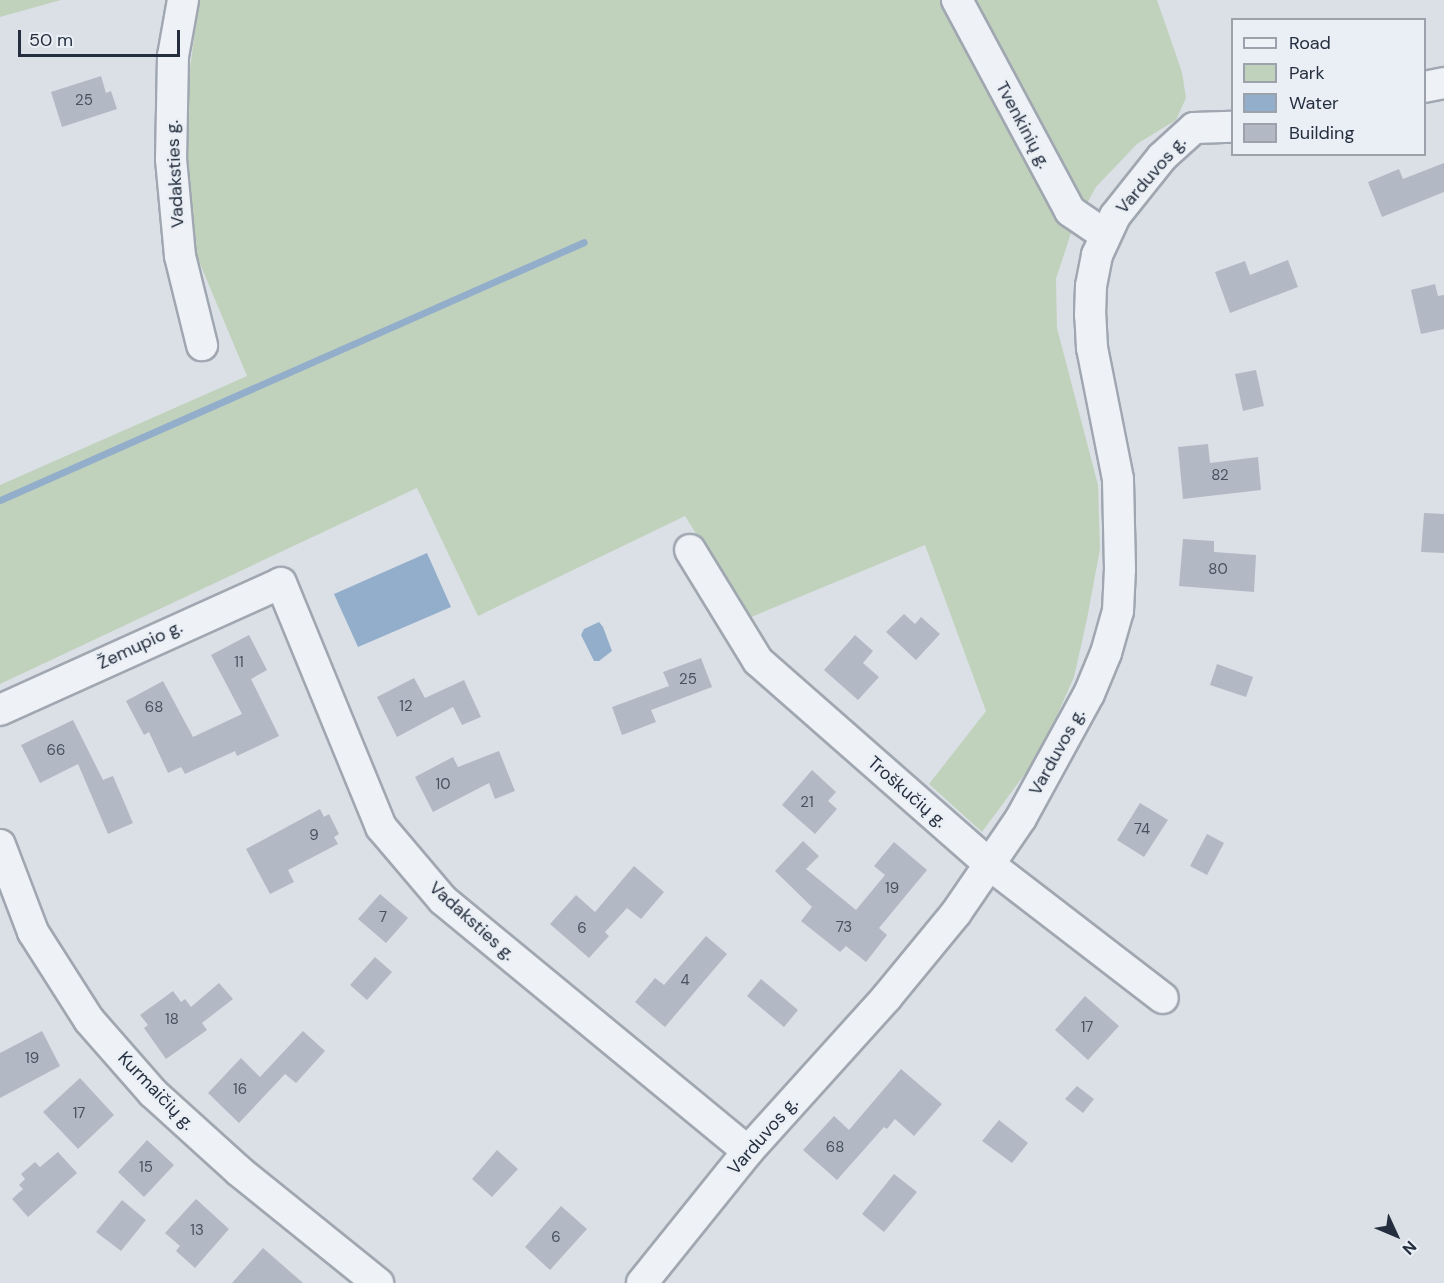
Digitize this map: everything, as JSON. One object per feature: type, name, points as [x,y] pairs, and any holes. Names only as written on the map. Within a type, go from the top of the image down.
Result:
[{"type":"street","name":"Vadaksties g.","points":[[183,0],[173,56],[171,159],[180,256],[202,345]]},
{"type":"street","name":"Tvenkinių g.","points":[[957,0],[1070,211],[1105,235]]},
{"type":"street","points":[[1426,87],[1444,83]]},
{"type":"street","name":"Varduvos g.","points":[[642,1283],[748,1151],[923,955],[990,865],[1058,755],[1089,694],[1106,653],[1118,611],[1121,520],[1118,479],[1092,348],[1090,315],[1091,286],[1097,255],[1115,216],[1137,185],[1162,157],[1194,128],[1231,127]]},
{"type":"street","name":"Troškučių g.","points":[[690,550],[758,661],[990,865],[1163,998]]},
{"type":"street","name":"Vadaksties g.","points":[[281,582],[381,827],[443,900],[748,1151]]},
{"type":"street","name":"Žemupio g.","points":[[0,710],[281,582]]},
{"type":"street","name":"Kurmaičių g.","points":[[0,845],[33,932],[89,1020],[153,1093],[239,1171],[378,1283]]},
{"type":"green space","points":[[0,0],[61,0],[0,17]]},
{"type":"green space","points":[[199,0],[1157,0],[1182,72],[1186,98],[1176,120],[1137,144],[1096,187],[1071,233],[1056,279],[1057,328],[1098,485],[1100,549],[1087,619],[1074,677],[1041,752],[982,832],[929,784],[986,711],[925,545],[749,618],[685,516],[478,616],[417,488],[0,684],[0,485],[247,376],[193,247],[187,167],[189,76]]},
{"type":"water","points":[[427,553],[451,607],[358,647],[334,594]]},
{"type":"water","points":[[599,622],[612,651],[599,661],[594,661],[581,635],[584,629]]},
{"type":"building","points":[[101,76],[106,93],[111,91],[117,109],[62,127],[51,92]]},
{"type":"building","points":[[1444,163],[1444,192],[1382,217],[1368,182],[1399,169],[1403,179]]},
{"type":"building","points":[[1288,260],[1298,287],[1230,313],[1215,272],[1245,261],[1250,275]]},
{"type":"building","points":[[1435,284],[1438,296],[1444,295],[1444,329],[1421,334],[1411,290]]},
{"type":"building","points":[[1256,370],[1264,406],[1243,411],[1235,374]]},
{"type":"building","points":[[1208,444],[1210,463],[1258,457],[1261,490],[1183,499],[1178,447]]},
{"type":"building","points":[[1424,513],[1444,514],[1444,553],[1421,552]]},
{"type":"building","points":[[1183,539],[1214,541],[1214,552],[1256,555],[1254,592],[1179,586]]},
{"type":"building","points":[[904,614],[915,624],[921,617],[940,634],[916,660],[886,632]]},
{"type":"building","points":[[249,635],[267,670],[251,679],[279,736],[237,756],[235,751],[185,774],[181,767],[168,773],[149,732],[144,735],[126,701],[163,681],[193,737],[242,714],[211,655]]},
{"type":"building","points":[[855,635],[873,651],[863,663],[879,677],[858,700],[824,670]]},
{"type":"building","points":[[701,658],[712,687],[651,710],[656,722],[622,735],[612,707],[669,686],[663,672]]},
{"type":"building","points":[[1217,664],[1253,677],[1246,697],[1210,685]]},
{"type":"building","points":[[414,678],[425,698],[464,680],[481,717],[462,725],[453,707],[397,737],[377,697]]},
{"type":"building","points":[[73,720],[103,780],[113,776],[133,823],[108,834],[78,764],[40,783],[21,745]]},
{"type":"building","points":[[499,751],[515,791],[495,799],[489,783],[433,812],[415,777],[453,757],[458,767]]},
{"type":"building","points":[[812,770],[836,792],[828,801],[837,809],[815,834],[782,805]]},
{"type":"building","points":[[1140,803],[1168,820],[1144,857],[1117,840]]},
{"type":"building","points":[[320,809],[324,817],[329,814],[339,834],[334,837],[338,844],[288,870],[294,882],[270,894],[246,849]]},
{"type":"building","points":[[1207,834],[1224,843],[1207,875],[1190,866]]},
{"type":"building","points":[[803,841],[819,856],[806,869],[856,910],[885,875],[874,866],[894,842],[927,870],[879,928],[887,935],[866,962],[846,946],[840,952],[801,921],[812,907],[775,871]]},
{"type":"building","points":[[634,866],[664,892],[641,919],[627,908],[605,932],[609,936],[589,958],[550,924],[576,895],[595,912]]},
{"type":"building","points":[[380,894],[408,918],[386,943],[358,919]]},
{"type":"building","points":[[706,936],[727,954],[665,1027],[635,1002],[655,978],[664,985]]},
{"type":"building","points":[[375,957],[392,972],[367,1000],[350,985]]},
{"type":"building","points":[[761,979],[798,1010],[784,1027],[747,996]]},
{"type":"building","points":[[219,983],[233,999],[202,1023],[207,1030],[166,1059],[144,1028],[148,1025],[140,1015],[173,991],[181,1002],[185,999],[191,1007]]},
{"type":"building","points":[[1085,996],[1119,1026],[1088,1060],[1055,1030]]},
{"type":"building","points":[[42,1031],[60,1066],[0,1098],[0,1053]]},
{"type":"building","points":[[303,1031],[325,1051],[296,1083],[285,1074],[239,1123],[208,1093],[241,1058],[260,1077]]},
{"type":"building","points":[[901,1069],[942,1104],[914,1136],[895,1119],[887,1129],[884,1127],[837,1180],[803,1150],[834,1116],[849,1130]]},
{"type":"building","points":[[80,1078],[114,1115],[78,1149],[43,1112]]},
{"type":"building","points":[[1077,1086],[1094,1099],[1083,1113],[1065,1099]]},
{"type":"building","points":[[999,1120],[1028,1143],[1012,1163],[982,1141]]},
{"type":"building","points":[[147,1140],[174,1165],[144,1197],[118,1172]]},
{"type":"building","points":[[497,1150],[518,1169],[492,1197],[472,1179]]},
{"type":"building","points":[[58,1152],[77,1173],[28,1217],[12,1199],[23,1189],[19,1185],[25,1179],[21,1174],[35,1162],[40,1167]]},
{"type":"building","points":[[894,1174],[917,1192],[884,1232],[862,1214]]},
{"type":"building","points":[[196,1199],[229,1229],[195,1268],[176,1251],[180,1246],[165,1233]]},
{"type":"building","points":[[122,1200],[146,1220],[121,1251],[96,1232]]},
{"type":"building","points":[[561,1206],[587,1229],[550,1270],[525,1247]]},
{"type":"building","points":[[263,1248],[303,1283],[232,1283]]},
{"type":"waterway","points":[[0,500],[584,242]]}]
